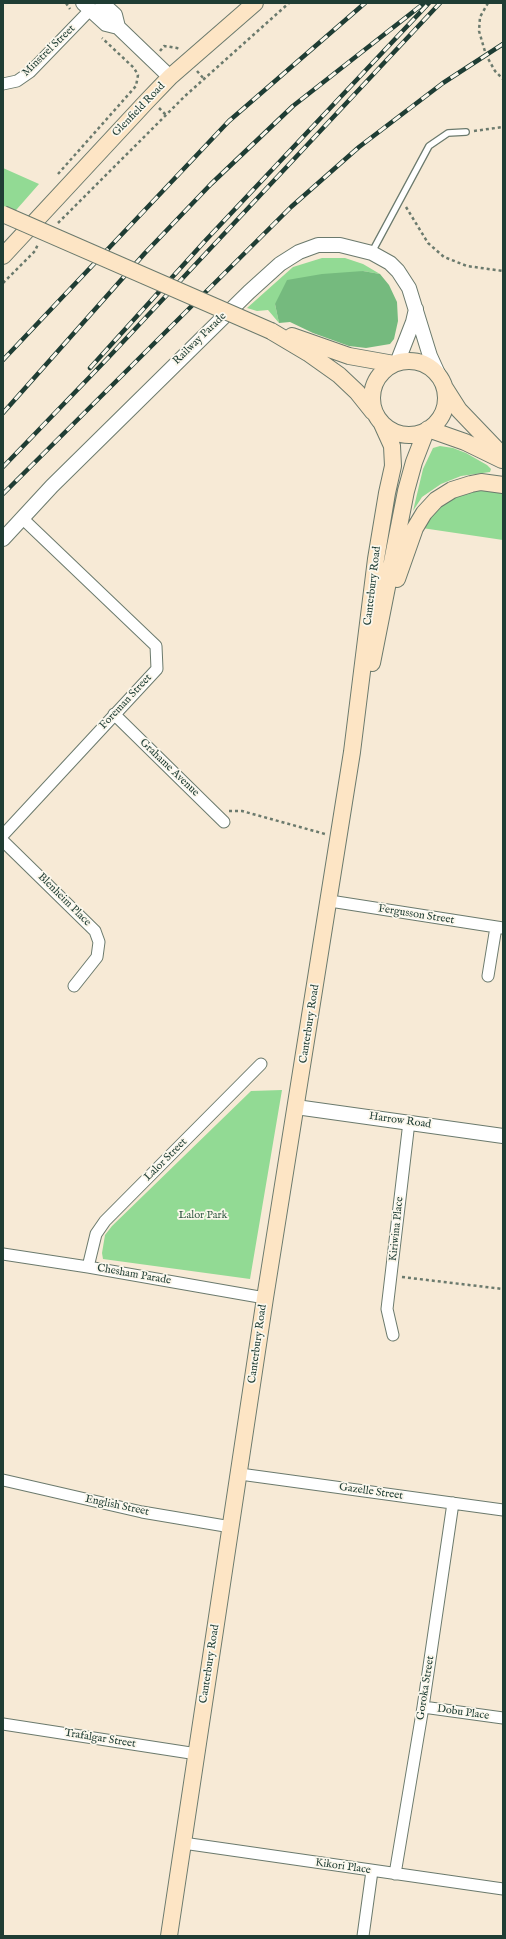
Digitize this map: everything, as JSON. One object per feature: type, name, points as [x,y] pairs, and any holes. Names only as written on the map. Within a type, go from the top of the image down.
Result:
[{"type":"main road","name":"Glenfield Road","points":[[3,256],[170,77],[255,3]]},
{"type":"main road","points":[[3,214],[274,332],[339,375],[357,392],[379,419],[393,432],[406,435],[427,430],[437,422],[444,407],[446,396],[442,382]]},
{"type":"main road","points":[[274,332],[299,337],[349,356],[395,364],[411,361],[424,365],[442,382],[459,410],[503,456]]},
{"type":"main road","points":[[379,419],[372,402],[375,382],[383,372],[395,364]]},
{"type":"main road","name":"Canterbury Road","points":[[169,1936],[240,1474],[265,1298],[330,901],[352,752],[376,559],[387,493],[394,466],[392,446],[379,419]]},
{"type":"main road","points":[[427,430],[465,442],[503,460]]},
{"type":"main road","name":"Canterbury Road","points":[[352,752],[376,647],[404,496],[411,470],[427,430]]},
{"type":"main road","points":[[376,647],[410,540],[424,513],[436,500],[457,488],[481,482],[503,485]]},
{"type":"street","points":[[92,5],[106,24],[118,27],[170,77]]},
{"type":"street","name":"Minstrel Street","points":[[3,84],[17,81],[30,72],[92,5]]},
{"type":"street","name":"Railway Parade","points":[[3,539],[57,480],[249,292],[280,264],[299,252],[318,245],[340,245],[372,252],[398,271],[409,288],[430,356],[442,382]]},
{"type":"street","points":[[395,364],[413,322],[416,308]]},
{"type":"street","name":"Foreman Street","points":[[3,835],[157,669],[156,646],[22,518]]},
{"type":"street","name":"Grahame Avenue","points":[[114,714],[224,822]]},
{"type":"street","name":"Blenheim Place","points":[[3,841],[95,931],[99,942],[97,957],[74,986]]},
{"type":"street","name":"Fergusson Street","points":[[330,901],[499,928]]},
{"type":"street","points":[[488,976],[499,928]]},
{"type":"street","name":"Lalor Street","points":[[88,1267],[96,1234],[106,1221],[261,1064]]},
{"type":"street","name":"Harrow Road","points":[[296,1107],[503,1136]]},
{"type":"street","name":"Kiriwina Place","points":[[393,1335],[387,1310],[409,1122]]},
{"type":"street","name":"Chesham Parade","points":[[3,1254],[88,1267],[265,1298]]},
{"type":"street","name":"Gazelle Street","points":[[240,1474],[503,1510]]},
{"type":"street","name":"English Street","points":[[3,1480],[142,1512],[231,1526]]},
{"type":"street","name":"Goroka Street","points":[[395,1874],[423,1707],[453,1503]]},
{"type":"street","name":"Dobu Place","points":[[423,1707],[503,1718]]},
{"type":"street","name":"Trafalgar Street","points":[[3,1724],[196,1754]]},
{"type":"street","name":"Kikori Place","points":[[183,1843],[503,1889]]},
{"type":"street","points":[[363,1936],[372,1871]]},
{"type":"lane","points":[[372,252],[429,146],[448,133],[466,132]]},
{"type":"path","points":[[55,226],[185,96],[289,3]]},
{"type":"path","points":[[488,3],[480,17],[479,31],[486,55],[495,71],[503,79]]},
{"type":"path","points":[[56,176],[136,86],[138,75],[134,68],[101,37]]},
{"type":"path","points":[[164,46],[178,48]]},
{"type":"path","points":[[466,132],[503,127]]},
{"type":"path","points":[[399,203],[408,208],[428,242],[444,257],[467,266],[503,271]]},
{"type":"path","points":[[3,283],[35,251],[38,243]]},
{"type":"path","points":[[212,810],[242,811],[339,838]]},
{"type":"path","points":[[391,1276],[503,1290]]},
{"type":"green space","points":[[3,168],[39,184],[3,225]]},
{"type":"green space","points":[[322,258],[345,258],[363,264],[380,274],[363,271],[275,304],[279,323],[268,310],[257,311],[247,308],[293,267]]},
{"type":"green space","points":[[363,271],[380,274],[389,285],[397,302],[398,321],[394,339],[390,344],[366,348],[349,346],[313,333],[290,322],[279,323],[275,304],[287,280],[322,274]]},
{"type":"green space","points":[[440,446],[453,448],[466,453],[487,465],[491,469],[490,472],[461,476],[441,484],[422,497],[413,511],[423,469],[433,448]]},
{"type":"green space","points":[[477,488],[503,489],[503,540],[422,528],[439,507],[458,495]]},
{"type":"green space","name":"Lalor Park","points":[[282,1090],[250,1279],[103,1259],[102,1253],[105,1235],[112,1226],[251,1091]]},
{"type":"railway","points":[[3,360],[229,121],[365,3]]},
{"type":"railway","points":[[90,368],[205,241],[429,3]]},
{"type":"railway","points":[[3,467],[107,359],[440,3]]},
{"type":"railway","points":[[3,413],[145,253],[211,184],[293,106],[423,4]]},
{"type":"railway","points":[[3,494],[291,207],[359,147],[443,83],[503,44]]}]
